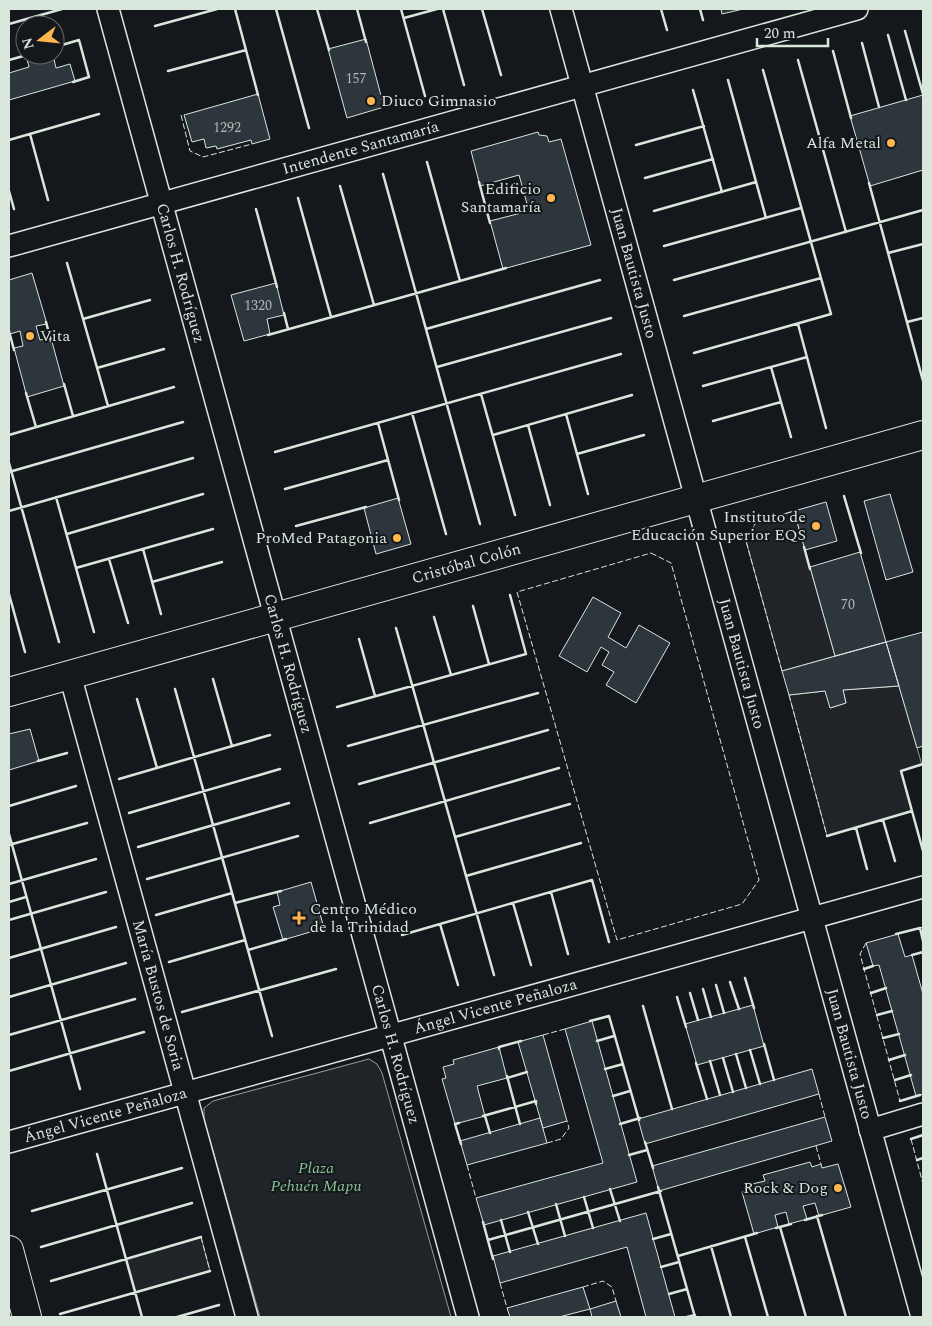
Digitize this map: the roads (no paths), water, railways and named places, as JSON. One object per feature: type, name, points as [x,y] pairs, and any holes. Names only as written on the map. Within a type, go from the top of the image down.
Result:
[{"type":"main road","name":"Cristóbal Colón","points":[[9,692],[923,435]]},
{"type":"main road","points":[[9,1250],[28,1317]]},
{"type":"street","name":"Carlos H. Rodríguez","points":[[108,9],[468,1317]]},
{"type":"street","name":"Juan Bautista Justo","points":[[561,9],[922,1317]]},
{"type":"street","name":"Intendente Santamaría","points":[[9,246],[857,9]]},
{"type":"street","name":"María Bustos de Soria","points":[[70,675],[247,1317]]},
{"type":"street","name":"Ángel Vicente Peñaloza","points":[[9,1142],[923,887]]},
{"type":"street","points":[[870,1130],[923,1114]]},
{"type":"place","name":"Diuco Gimnasio","points":[[371,101]]},
{"type":"place","name":"Alfa Metal","points":[[891,143]]},
{"type":"place","name":"Edificio Santamaría","points":[[551,198]]},
{"type":"place","name":"Vita","points":[[30,336]]},
{"type":"place","name":"Instituto de Educación Superior EQS","points":[[816,526]]},
{"type":"place","name":"ProMed Patagonia","points":[[397,538]]},
{"type":"place","name":"Centro Médico de la Trinidad","points":[[299,918]]},
{"type":"place","name":"Rock & Dog","points":[[838,1188]]},
{"type":"park label","name":"Plaza Pehuén Mapu","points":[[316,1177]]}]
